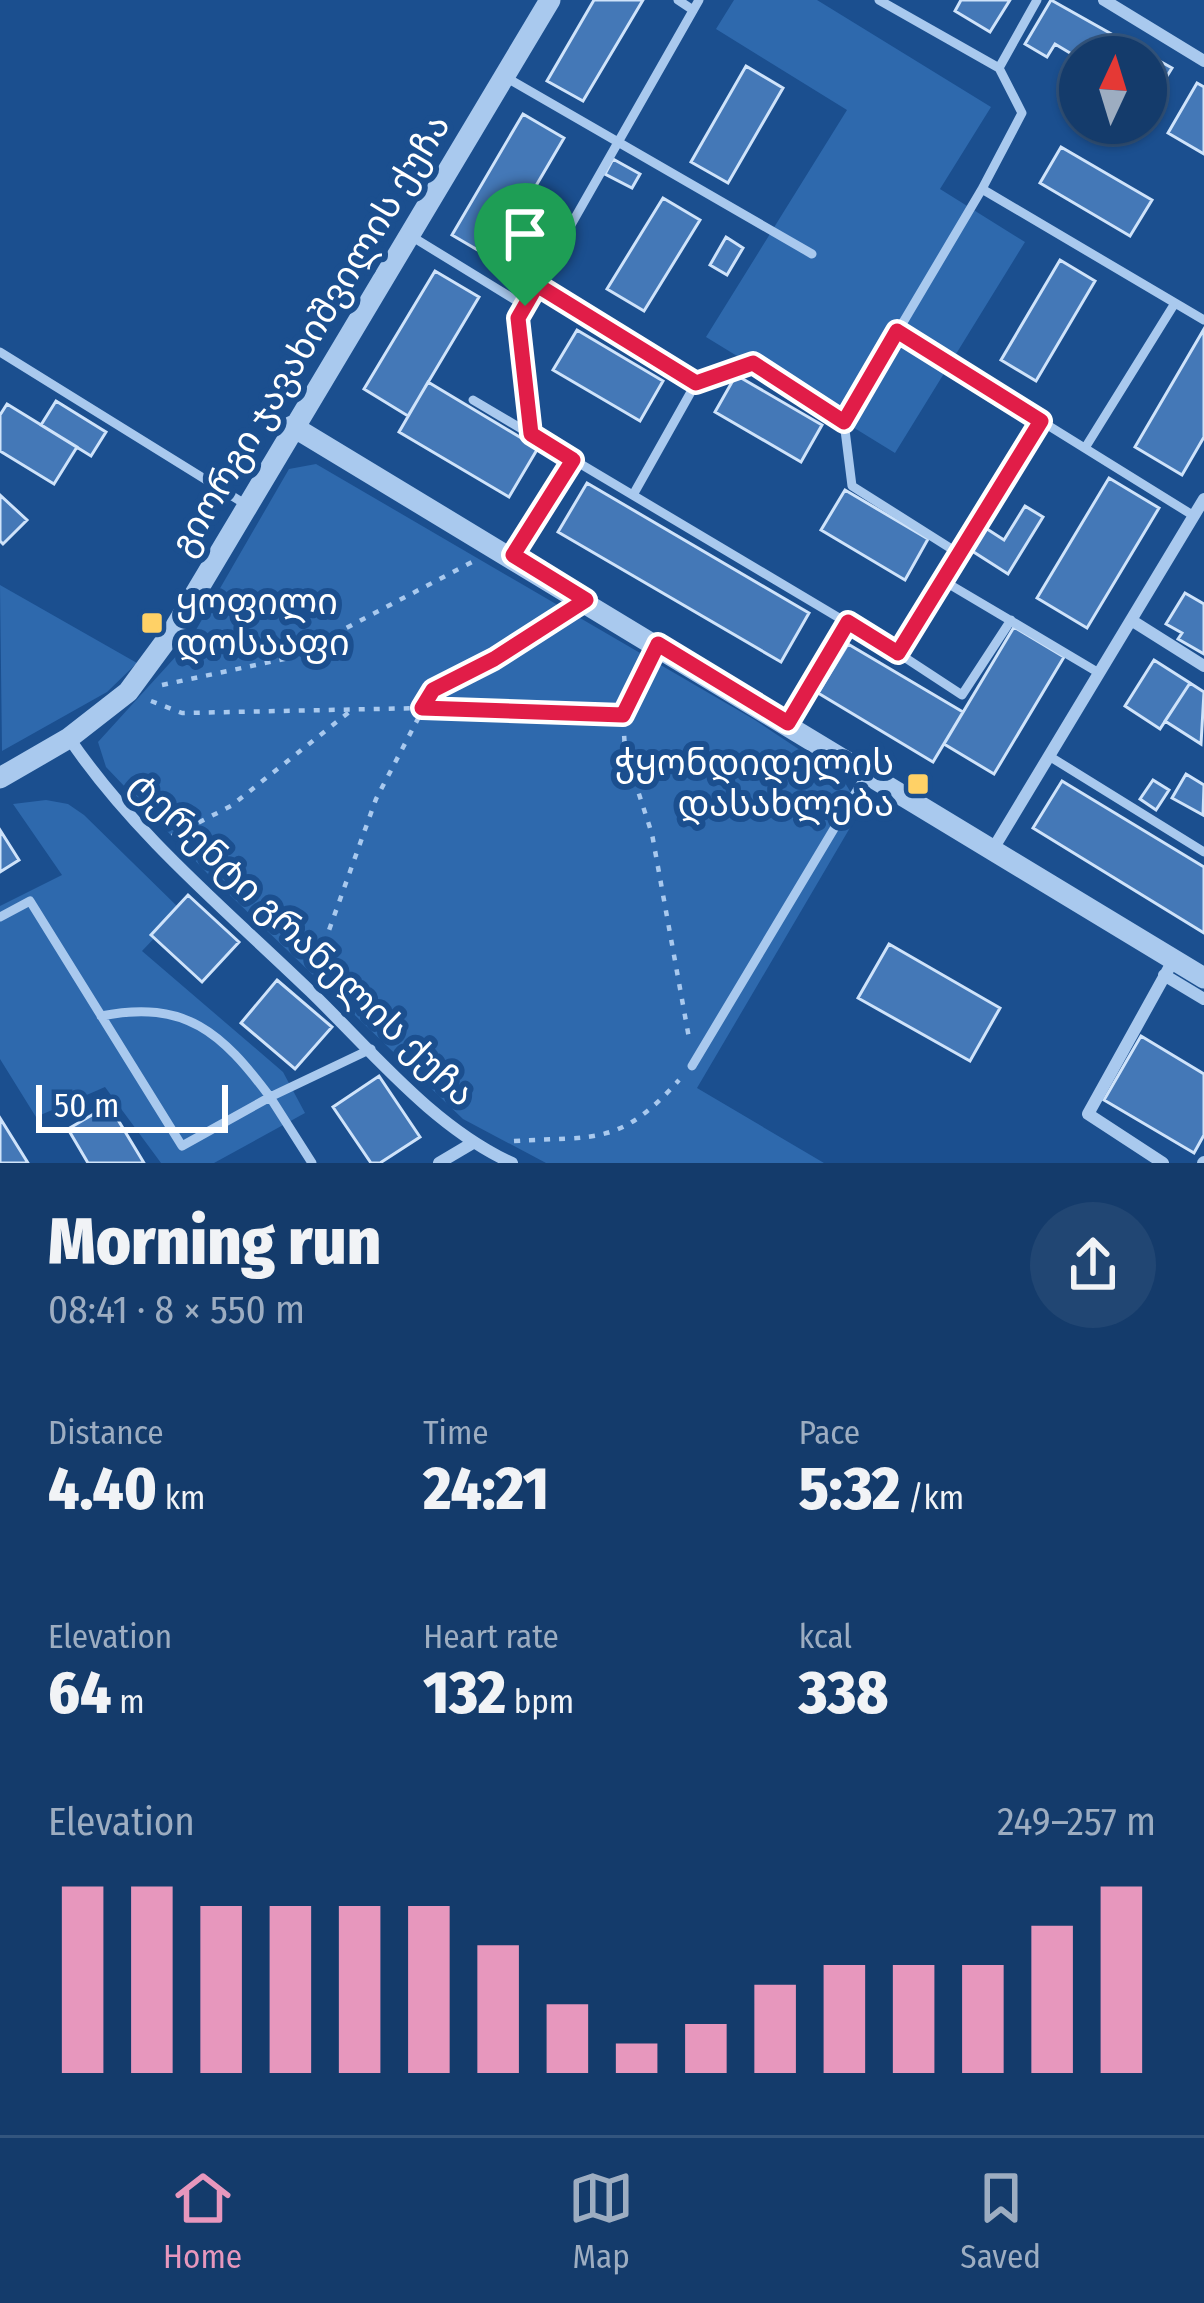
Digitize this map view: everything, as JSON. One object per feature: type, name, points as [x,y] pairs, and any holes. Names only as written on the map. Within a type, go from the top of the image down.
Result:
[{"type":"street","name":"გიორგი ჯავახიშვილის ქუჩა","points":[[0,778],[69,738],[128,692],[173,631],[406,233],[550,0]]},
{"type":"street","points":[[1105,0],[1204,61]]},
{"type":"street","points":[[292,426],[993,849],[1169,967],[1204,999]]},
{"type":"street","points":[[993,849],[1204,500]]},
{"type":"street","points":[[1131,620],[1204,666]]},
{"type":"street","name":"ტერენტი გრანელის ქუჩა","points":[[69,738],[108,795],[370,1049],[471,1144],[512,1163]]},
{"type":"street","points":[[1169,967],[1204,978]]},
{"type":"street","points":[[1163,1163],[1088,1114],[1169,967]]},
{"type":"street","points":[[439,1163],[471,1144]]},
{"type":"lane","points":[[531,434],[518,318],[696,5],[678,0]]},
{"type":"lane","points":[[879,0],[999,68],[1022,113],[844,422],[852,486],[958,554]]},
{"type":"lane","points":[[999,68],[1037,0]]},
{"type":"lane","points":[[503,75],[812,254]]},
{"type":"lane","points":[[982,189],[1204,320]]},
{"type":"lane","points":[[406,233],[525,306]]},
{"type":"lane","points":[[537,285],[696,383]]},
{"type":"lane","points":[[1085,448],[1175,303]]},
{"type":"lane","points":[[897,331],[1194,516]]},
{"type":"lane","points":[[0,352],[246,505]]},
{"type":"lane","points":[[633,495],[696,383],[753,363],[844,422]]},
{"type":"lane","points":[[473,400],[962,694],[1011,620]]},
{"type":"lane","points":[[898,653],[1041,421]]},
{"type":"lane","points":[[506,551],[573,460]]},
{"type":"lane","points":[[942,580],[1099,673]]},
{"type":"lane","points":[[788,723],[848,622]]},
{"type":"lane","points":[[1049,756],[1204,852]]},
{"type":"lane","points":[[692,1066],[868,772]]},
{"type":"lane","points":[[0,917],[30,901],[182,1147],[270,1097],[370,1049]]},
{"type":"lane","points":[[101,1016],[131,1010],[165,1012],[206,1027],[234,1049],[313,1163]]},
{"type":"path","points":[[128,692],[289,658],[506,551]]},
{"type":"path","points":[[308,989],[376,799],[433,690],[494,659],[586,600]]},
{"type":"path","points":[[512,1142],[616,1134],[645,1117],[692,1066],[652,834],[625,751],[623,715],[658,644]]},
{"type":"path","points":[[128,692],[182,712],[422,708],[623,715]]},
{"type":"path","points":[[157,843],[231,806],[353,709]]},
{"type":"shaded area","points":[[734,0],[817,0],[991,107],[940,189],[1025,242],[895,453],[706,337],[847,110],[716,29]]},
{"type":"shaded area","points":[[316,464],[755,720],[842,778],[861,809],[697,1088],[824,1163],[546,1163],[463,1119],[207,873],[106,767],[98,742],[189,642],[289,469]]},
{"type":"shaded area","points":[[0,585],[137,663],[107,692],[2,751]]},
{"type":"shaded area","points":[[46,800],[68,804],[84,815],[181,910],[142,951],[283,1072],[305,1113],[214,1163],[161,1163],[105,1087],[36,1117],[0,1059],[0,906],[62,875],[13,804]]},
{"type":"building","points":[[594,0],[643,0],[583,101],[547,81]]},
{"type":"building","points":[[961,0],[1010,0],[990,32],[955,11]]},
{"type":"building","points":[[1051,0],[1115,36],[1059,36],[1059,46],[1055,44],[1047,57],[1025,44]]},
{"type":"building","points":[[746,66],[783,88],[728,183],[691,162]]},
{"type":"building","points":[[1197,83],[1204,87],[1204,154],[1168,133]]},
{"type":"building","points":[[523,114],[564,138],[493,259],[452,235]]},
{"type":"building","points":[[1061,147],[1152,200],[1130,236],[1040,183]]},
{"type":"building","points":[[613,159],[640,174],[632,188],[605,174]]},
{"type":"building","points":[[663,198],[700,220],[644,311],[607,289]]},
{"type":"building","points":[[726,237],[743,248],[727,275],[710,265]]},
{"type":"building","points":[[1060,260],[1095,281],[1036,381],[1001,360]]},
{"type":"building","points":[[435,271],[479,297],[408,416],[364,389]]},
{"type":"building","points":[[1204,329],[1204,437],[1182,475],[1135,447]]},
{"type":"building","points":[[577,330],[663,381],[640,421],[553,370]]},
{"type":"building","points":[[736,375],[822,425],[801,462],[715,412]]},
{"type":"building","points":[[428,382],[538,448],[509,497],[399,432]]},
{"type":"building","points":[[56,401],[106,432],[91,456],[41,425]]},
{"type":"building","points":[[7,404],[77,447],[54,484],[0,451],[0,415]]},
{"type":"building","points":[[1109,478],[1159,508],[1087,628],[1037,598]]},
{"type":"building","points":[[587,483],[809,613],[781,662],[558,532]]},
{"type":"building","points":[[845,490],[928,539],[905,580],[821,530]]},
{"type":"building","points":[[0,495],[27,520],[3,544],[0,541]]},
{"type":"building","points":[[1025,506],[1043,517],[1008,574],[969,549],[984,527],[1004,540]]},
{"type":"building","points":[[1185,593],[1204,604],[1204,654],[1178,639],[1182,633],[1166,624]]},
{"type":"building","points":[[1014,627],[1064,657],[994,774],[944,744]]},
{"type":"building","points":[[848,644],[963,712],[933,762],[818,693]]},
{"type":"building","points":[[1154,660],[1190,683],[1160,729],[1125,706]]},
{"type":"building","points":[[1190,683],[1204,692],[1201,744],[1165,721]]},
{"type":"building","points":[[1186,774],[1204,785],[1203,815],[1172,798]]},
{"type":"building","points":[[1153,780],[1169,790],[1156,810],[1140,799]]},
{"type":"building","points":[[1062,781],[1204,867],[1204,933],[1033,828]]},
{"type":"building","points":[[0,830],[19,860],[0,872]]},
{"type":"building","points":[[188,895],[239,942],[202,982],[151,935]]},
{"type":"building","points":[[889,944],[1000,1008],[970,1061],[858,998]]},
{"type":"building","points":[[277,980],[332,1027],[295,1069],[241,1023]]},
{"type":"building","points":[[1141,1036],[1204,1074],[1204,1135],[1194,1153],[1104,1100]]},
{"type":"building","points":[[379,1076],[420,1137],[380,1163],[371,1163],[333,1107]]},
{"type":"building","points":[[109,1105],[144,1163],[88,1163],[68,1129]]},
{"type":"building","points":[[0,1118],[28,1163],[0,1163]]},
{"type":"place","name":"ყოფილი დოსააფი","points":[[152,623]]},
{"type":"place","name":"ჭყონდიდელის დასახლება","points":[[918,784]]},
{"type":"route","points":[[537,285],[696,383],[753,363],[844,422],[897,331],[1041,421],[898,653],[848,622],[788,723],[658,644],[623,715],[422,708],[433,690],[494,659],[586,600],[513,555],[573,460],[531,434],[518,318],[525,306],[537,285]]}]
